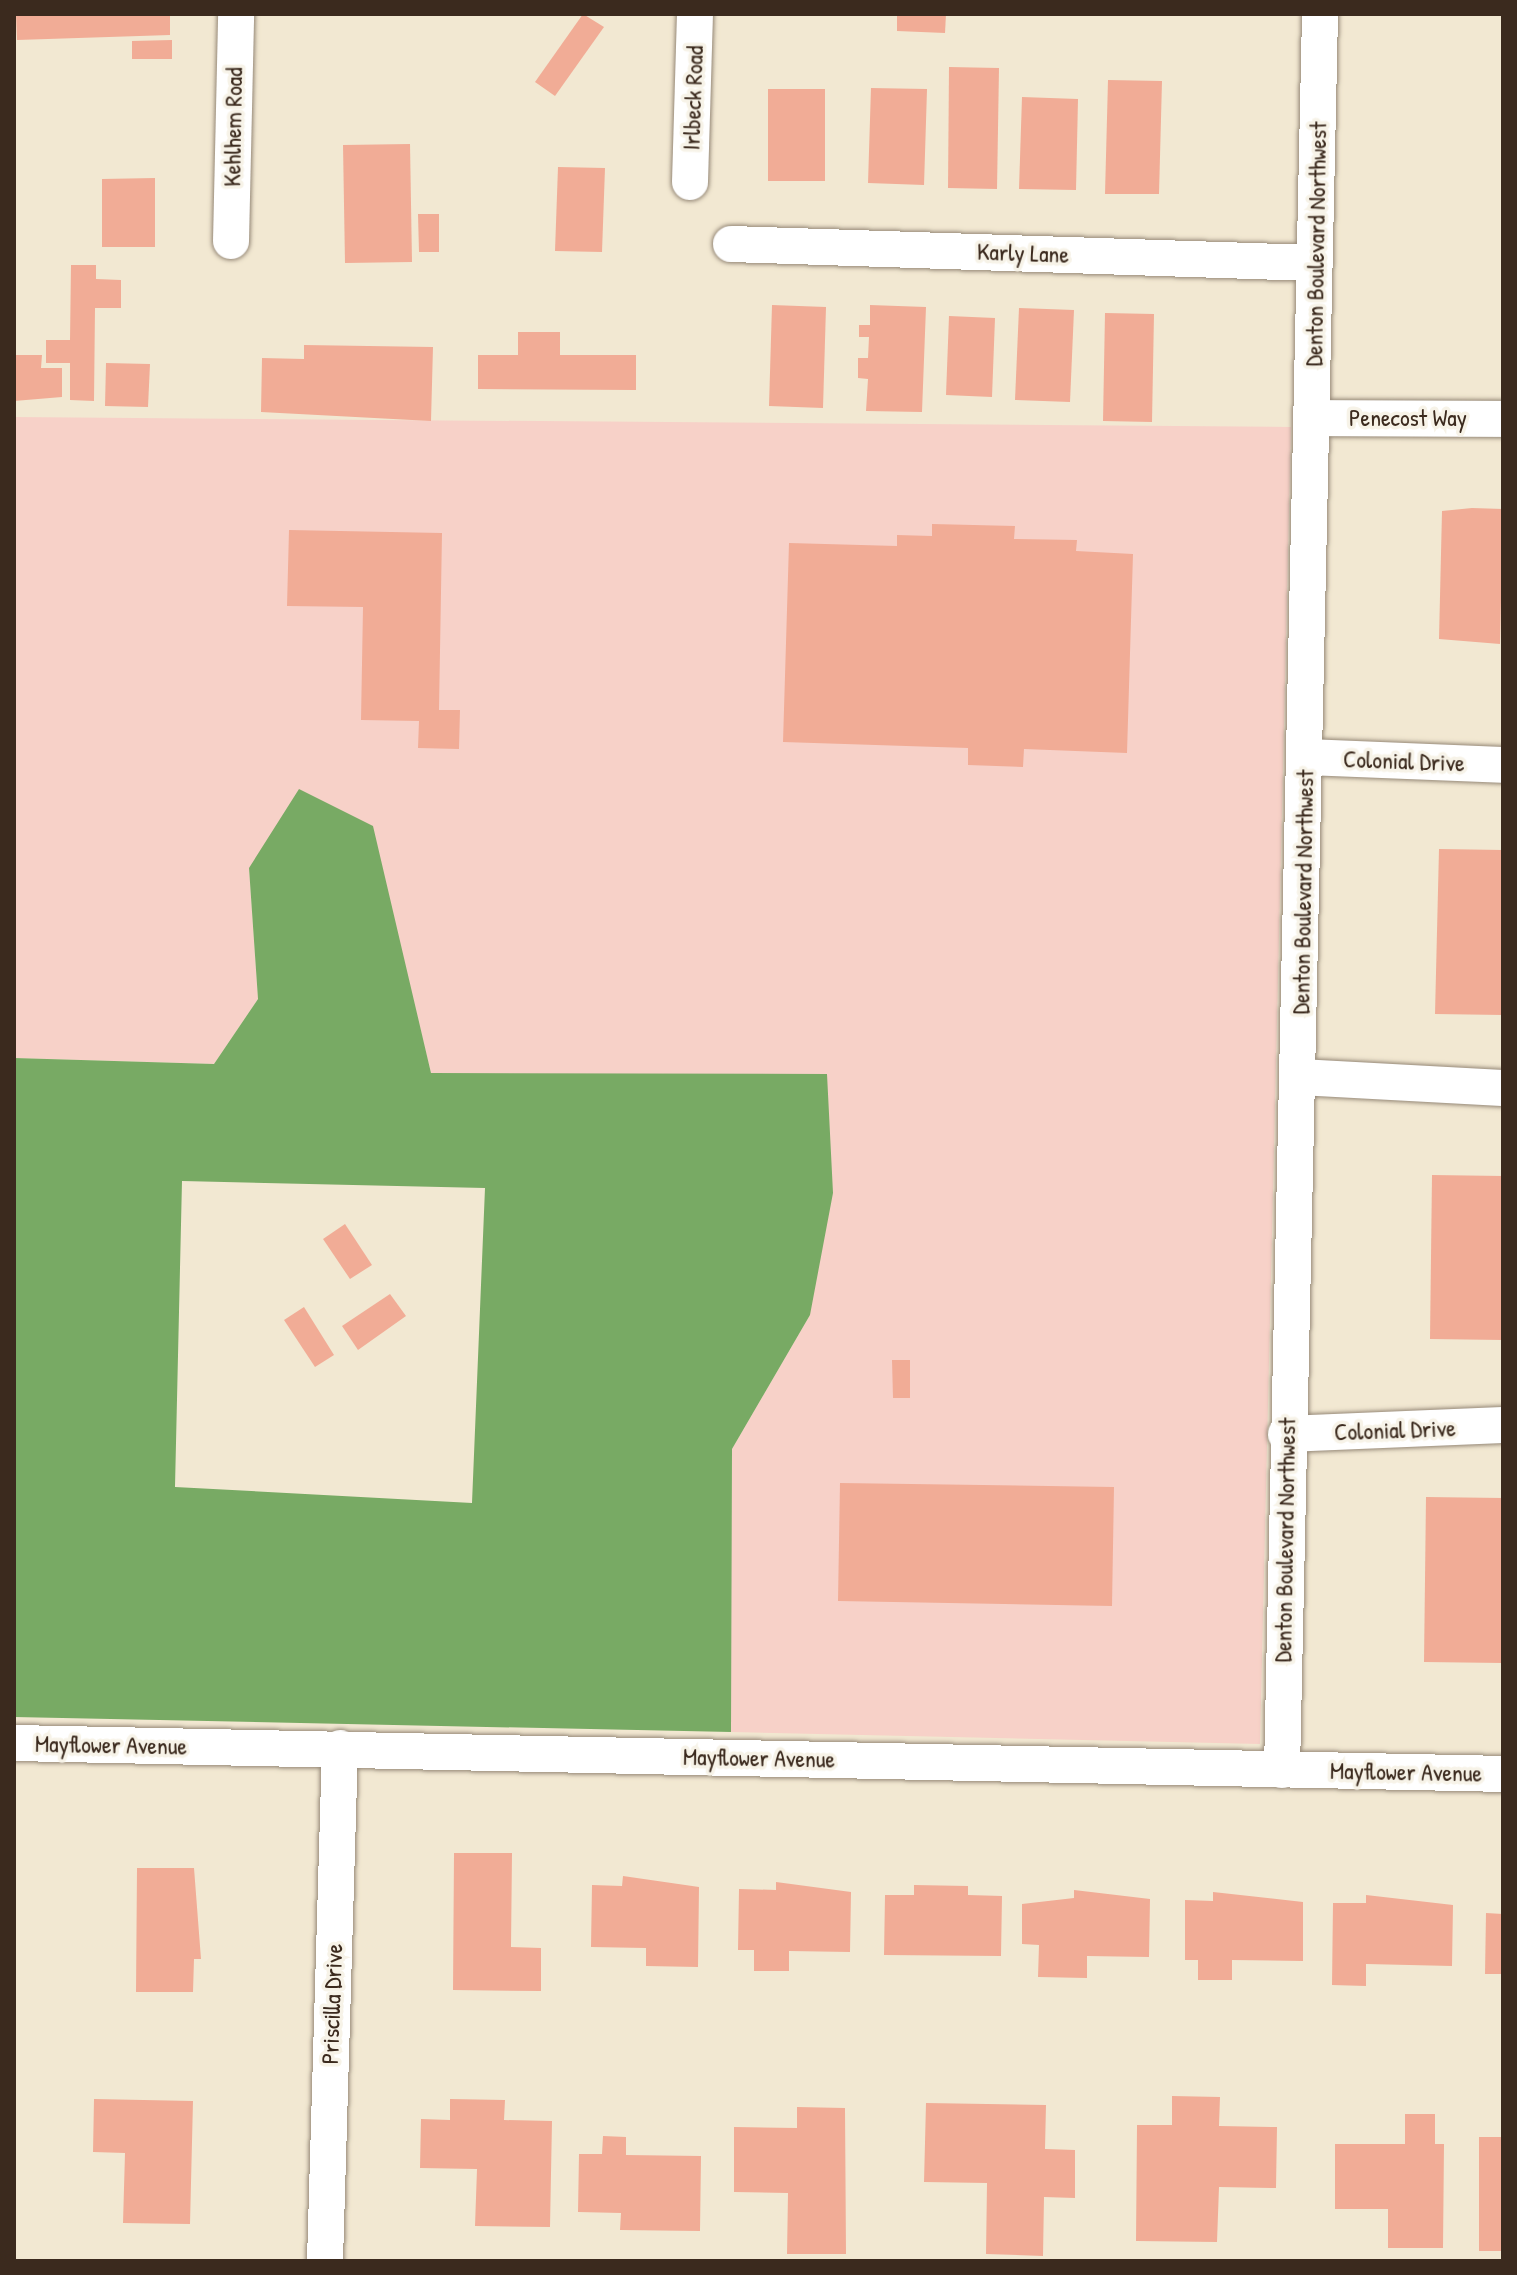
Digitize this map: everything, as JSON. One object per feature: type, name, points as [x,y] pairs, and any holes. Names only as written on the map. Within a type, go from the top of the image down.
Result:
[{"type":"street","name":"Kehlhem Road","points":[[231,241],[236,14]]},
{"type":"street","name":"Irlbeck Road","points":[[690,182],[695,14]]},
{"type":"street","name":"Denton Boulevard Northwest","points":[[1282,1770],[1286,1434],[1299,1077],[1320,14]]},
{"type":"street","name":"Karly Lane","points":[[731,244],[1314,263]]},
{"type":"street","name":"Penecost Way","points":[[1313,418],[1503,419]]},
{"type":"street","name":"Colonial Drive","points":[[1306,757],[1503,765]]},
{"type":"street","points":[[1299,1077],[1503,1088]]},
{"type":"street","name":"Colonial Drive","points":[[1286,1434],[1503,1425]]},
{"type":"street","name":"Mayflower Avenue","points":[[14,1743],[1503,1774]]},
{"type":"street","name":"Priscilla Drive","points":[[325,2261],[340,1748]]},
{"type":"shaded area","points":[[14,417],[1291,427],[1260,1744],[731,1732],[726,1604],[732,1449],[810,1315],[599,1079],[431,1073],[402,954],[249,868],[258,999],[214,1064],[14,1058]]},
{"type":"green space","points":[[299,789],[373,826],[431,1073],[827,1074],[833,1193],[810,1315],[732,1449],[731,1732],[14,1717],[14,1058],[214,1064],[258,999],[249,868]],"holes":[[[182,1181],[485,1188],[472,1503],[175,1487]]]},
{"type":"building","points":[[16,14],[170,14],[170,35],[17,40]]},
{"type":"building","points":[[583,14],[604,27],[555,96],[535,82]]},
{"type":"building","points":[[897,14],[946,14],[945,33],[897,31]]},
{"type":"building","points":[[172,40],[172,59],[132,59],[132,41]]},
{"type":"building","points":[[949,67],[999,68],[997,189],[948,188]]},
{"type":"building","points":[[1108,80],[1162,81],[1159,194],[1105,194]]},
{"type":"building","points":[[871,88],[927,89],[924,185],[868,183]]},
{"type":"building","points":[[768,89],[825,89],[825,181],[768,181]]},
{"type":"building","points":[[1022,97],[1078,99],[1076,190],[1019,189]]},
{"type":"building","points":[[410,144],[412,262],[345,263],[343,145]]},
{"type":"building","points":[[558,167],[605,168],[602,252],[555,251]]},
{"type":"building","points":[[155,178],[155,247],[102,247],[102,179]]},
{"type":"building","points":[[418,214],[439,214],[439,252],[419,252]]},
{"type":"building","points":[[71,265],[96,265],[96,279],[121,280],[121,308],[95,308],[94,401],[70,400],[70,363],[46,363],[46,340],[70,340]]},
{"type":"building","points":[[772,305],[826,307],[823,408],[769,406]]},
{"type":"building","points":[[870,305],[926,307],[922,412],[866,411],[868,379],[858,378],[858,358],[868,358],[869,337],[859,337],[859,325],[870,325]]},
{"type":"building","points":[[1019,308],[1074,310],[1070,402],[1015,400]]},
{"type":"building","points":[[1105,313],[1154,314],[1152,422],[1103,421]]},
{"type":"building","points":[[949,316],[995,318],[992,397],[946,395]]},
{"type":"building","points":[[518,332],[560,332],[560,355],[636,355],[636,390],[478,389],[478,355],[518,355]]},
{"type":"building","points":[[304,345],[433,347],[431,421],[261,412],[262,358],[304,359]]},
{"type":"building","points":[[14,355],[42,355],[41,368],[62,368],[62,397],[14,401]]},
{"type":"building","points":[[106,363],[150,364],[148,407],[105,406]]},
{"type":"building","points":[[1503,509],[1500,644],[1439,639],[1442,511]]},
{"type":"building","points":[[932,524],[1015,526],[1014,539],[1077,540],[1076,551],[1133,554],[1127,753],[1024,749],[1023,767],[968,765],[968,748],[783,742],[789,543],[897,546],[897,535],[932,536]]},
{"type":"building","points":[[289,530],[442,533],[439,710],[460,710],[459,749],[418,748],[419,721],[361,720],[363,607],[287,606]]},
{"type":"building","points":[[1439,849],[1503,850],[1503,1015],[1435,1014]]},
{"type":"building","points":[[1432,1175],[1503,1176],[1503,1340],[1430,1339]]},
{"type":"building","points":[[345,1224],[372,1265],[350,1279],[323,1239]]},
{"type":"building","points":[[390,1294],[406,1316],[358,1350],[342,1326]]},
{"type":"building","points":[[304,1307],[334,1355],[315,1367],[284,1320]]},
{"type":"building","points":[[892,1360],[910,1360],[910,1398],[893,1398]]},
{"type":"building","points":[[840,1483],[1114,1487],[1112,1606],[838,1601]]},
{"type":"building","points":[[1426,1497],[1503,1498],[1503,1663],[1424,1662]]},
{"type":"building","points":[[454,1853],[512,1853],[511,1947],[541,1948],[541,1991],[453,1990]]},
{"type":"building","points":[[137,1868],[194,1868],[201,1959],[194,1959],[193,1992],[136,1992]]},
{"type":"building","points":[[623,1876],[699,1887],[698,1967],[646,1966],[646,1948],[591,1947],[592,1885],[622,1886]]},
{"type":"building","points":[[776,1882],[851,1892],[850,1952],[789,1951],[789,1971],[754,1971],[754,1950],[738,1950],[739,1889],[776,1890]]},
{"type":"building","points":[[914,1885],[968,1886],[968,1895],[1002,1896],[1001,1956],[884,1955],[885,1895],[914,1895]]},
{"type":"building","points":[[1074,1890],[1150,1899],[1149,1957],[1087,1956],[1087,1978],[1038,1977],[1039,1945],[1022,1944],[1022,1904],[1074,1898]]},
{"type":"building","points":[[1213,1892],[1303,1902],[1303,1961],[1232,1960],[1232,1980],[1198,1980],[1198,1960],[1185,1960],[1185,1900],[1213,1901]]},
{"type":"building","points":[[1366,1895],[1453,1905],[1452,1966],[1366,1964],[1366,1986],[1332,1985],[1333,1903],[1366,1903]]},
{"type":"building","points":[[1486,1913],[1503,1914],[1503,1974],[1485,1974]]},
{"type":"building","points":[[1172,2096],[1220,2097],[1219,2126],[1277,2127],[1276,2188],[1219,2187],[1217,2242],[1136,2241],[1137,2125],[1172,2125]]},
{"type":"building","points":[[94,2099],[193,2101],[190,2224],[123,2223],[125,2153],[93,2152]]},
{"type":"building","points":[[450,2099],[505,2100],[504,2120],[552,2121],[550,2227],[475,2226],[477,2169],[420,2168],[421,2119],[450,2120]]},
{"type":"building","points":[[926,2103],[1046,2105],[1045,2149],[1075,2150],[1075,2198],[1044,2197],[1043,2256],[986,2254],[987,2183],[924,2182]]},
{"type":"building","points":[[797,2107],[845,2108],[846,2254],[787,2254],[788,2193],[734,2192],[734,2127],[797,2128]]},
{"type":"building","points":[[1405,2114],[1435,2114],[1435,2144],[1444,2144],[1443,2248],[1388,2248],[1388,2209],[1335,2209],[1335,2144],[1405,2144]]},
{"type":"building","points":[[603,2136],[626,2137],[626,2155],[701,2156],[700,2231],[620,2230],[621,2213],[578,2212],[579,2154],[602,2154]]},
{"type":"building","points":[[1479,2137],[1503,2137],[1503,2251],[1479,2251]]}]
